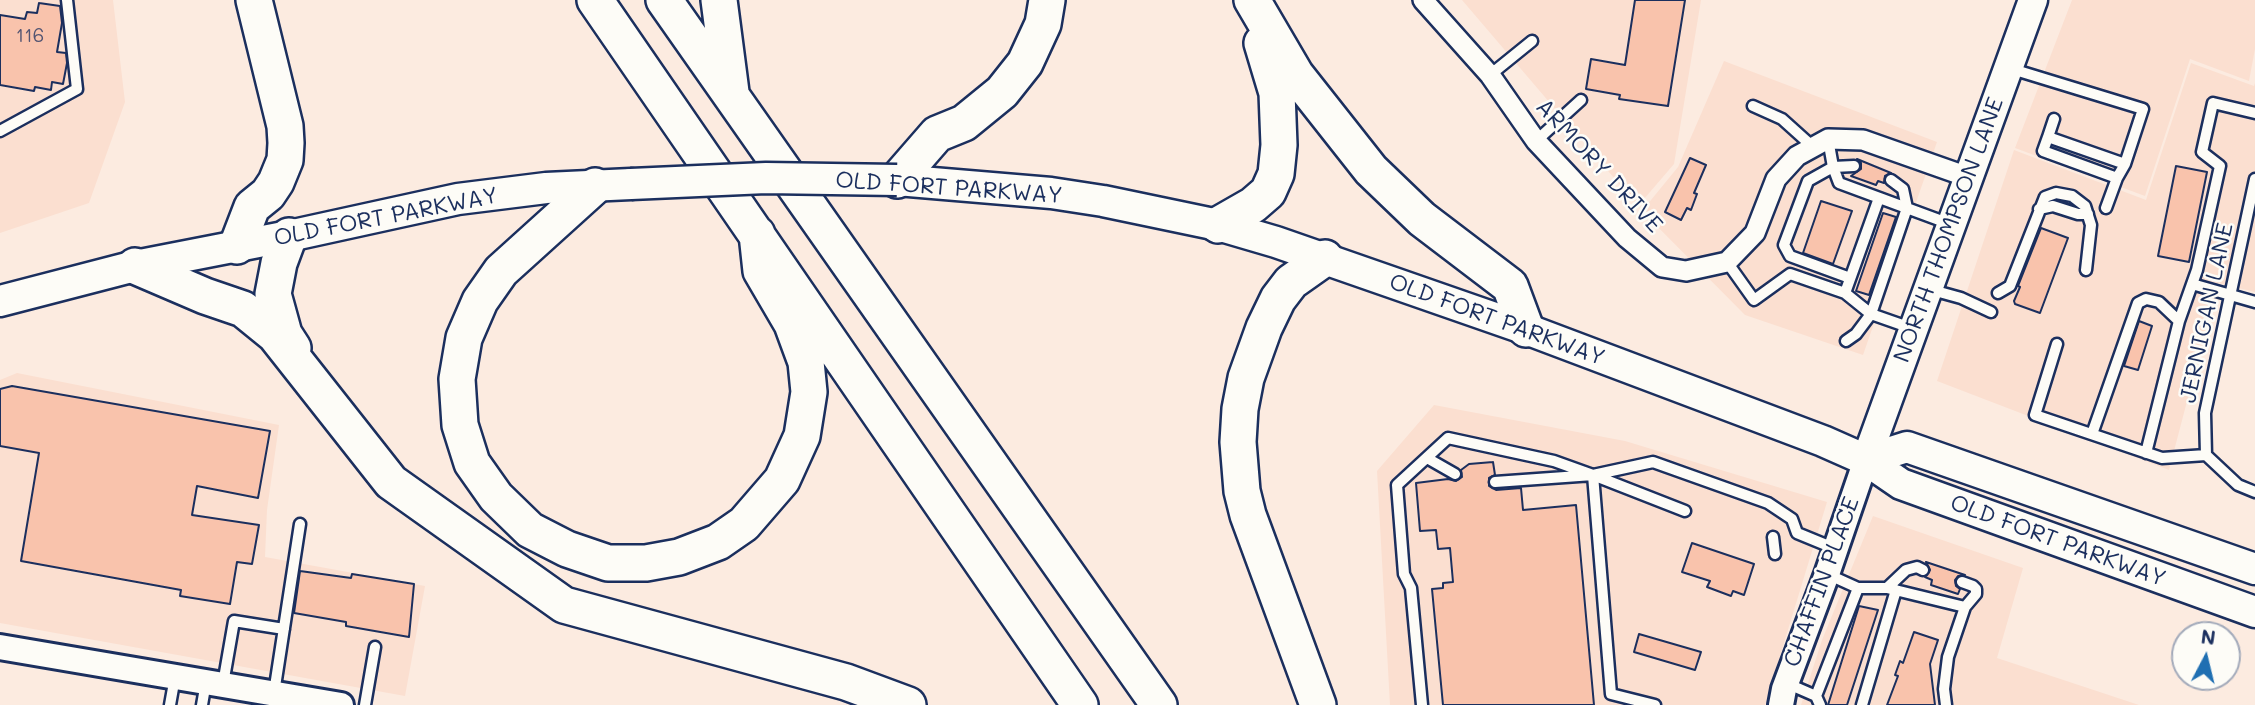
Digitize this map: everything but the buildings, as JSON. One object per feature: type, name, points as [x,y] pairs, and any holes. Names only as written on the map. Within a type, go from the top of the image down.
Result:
[{"type":"highway","points":[[237,246],[252,207],[268,194],[285,160],[285,126],[254,0]]},
{"type":"highway","points":[[595,0],[1080,705]]},
{"type":"highway","points":[[664,0],[1159,705]]},
{"type":"highway","points":[[719,0],[732,99]]},
{"type":"highway","points":[[897,180],[937,134],[964,123],[1002,92],[1025,63],[1043,24],[1047,0]]},
{"type":"highway","points":[[1218,225],[1253,205],[1268,192],[1276,174],[1279,145],[1277,93],[1257,26],[1241,0]]},
{"type":"highway","points":[[1252,0],[1296,75],[1371,170],[1422,219],[1510,286],[1526,329]]},
{"type":"highway","points":[[595,186],[501,271],[480,300],[464,338],[457,379],[460,425],[472,463],[496,497],[530,530],[568,549],[608,562],[646,563],[679,557],[718,542],[744,524],[782,480],[802,436],[809,392],[806,362],[792,324],[761,271],[757,234]]},
{"type":"highway","points":[[289,236],[279,263],[273,294],[284,334],[325,400],[391,482],[564,605],[846,681],[908,705]]},
{"type":"highway","points":[[1318,705],[1248,515],[1242,491],[1238,442],[1240,408],[1246,378],[1264,328],[1278,299],[1291,282],[1325,258]]},
{"type":"highway","points":[[135,266],[243,309],[275,335],[314,383]]},
{"type":"main road","name":"NORTH THOMPSON LANE","points":[[1866,460],[2033,0]]},
{"type":"main road","name":"OLD FORT PARKWAY","points":[[0,301],[135,266],[458,200],[545,188],[766,178],[897,180],[1051,193],[1148,209],[1218,225],[1325,258],[1526,329],[1823,441],[1866,460],[1901,484],[2255,612]]},
{"type":"main road","name":"OLD FORT PARKWAY","points":[[1866,460],[1907,447],[2255,569]]},
{"type":"street","name":"ARMORY DRIVE","points":[[1423,0],[1490,75],[1536,141],[1627,238],[1662,267],[1686,271],[1727,262]]},
{"type":"street","points":[[1727,262],[1755,233],[1776,179],[1797,156],[1820,142],[1863,140],[1968,177]]},
{"type":"street","name":"CHAFFIN PLACE","points":[[1783,694],[1866,460]]},
{"type":"street","points":[[0,647],[175,677],[210,691],[274,694],[341,705]]},
{"type":"lane","points":[[0,131],[77,89],[67,0]]},
{"type":"lane","points":[[1490,75],[1532,41]]},
{"type":"lane","points":[[2008,68],[2143,109],[2125,164],[2116,178],[2106,208]]},
{"type":"lane","points":[[1536,141],[1581,100]]},
{"type":"lane","points":[[2146,453],[2179,321],[2192,284],[2220,166],[2202,152],[2213,103],[2255,113]]},
{"type":"lane","points":[[1753,106],[1782,119],[1820,142],[1839,183],[1951,224]]},
{"type":"lane","points":[[2054,119],[2043,151],[2116,178]]},
{"type":"lane","points":[[2048,137],[2125,164]]},
{"type":"lane","points":[[1850,278],[1790,256],[1784,244],[1808,181],[1833,167],[1854,166]]},
{"type":"lane","name":"JERNIGAN LANE","points":[[2206,455],[2205,413],[2255,179]]},
{"type":"lane","points":[[1846,341],[1856,334],[1871,314],[1907,208],[1903,189],[1891,180]]},
{"type":"lane","points":[[1998,293],[2010,286],[2045,197],[2056,193],[2072,196],[2085,206],[2091,225],[2086,270]]},
{"type":"lane","points":[[1845,292],[1850,278],[1859,267],[1873,229],[1879,198]]},
{"type":"lane","points":[[1727,262],[1754,300],[1790,274],[1845,292],[1871,314],[1914,329]]},
{"type":"lane","points":[[2192,284],[2255,302]]},
{"type":"lane","points":[[1928,289],[1961,298],[1992,312]]},
{"type":"lane","points":[[2092,434],[2138,303],[2146,299],[2159,302],[2179,321]]},
{"type":"lane","points":[[2057,344],[2035,415],[2162,458],[2206,455],[2238,485],[2255,492]]},
{"type":"lane","points":[[1422,705],[1411,587],[1404,574],[1397,485],[1448,438],[1554,461],[1685,511]]},
{"type":"lane","points":[[1427,458],[1455,474]]},
{"type":"lane","points":[[1495,482],[1593,475],[1653,462],[1768,503],[1792,519],[1797,533],[1836,549]]},
{"type":"lane","points":[[1593,475],[1611,700],[1655,705]]},
{"type":"lane","points":[[274,694],[300,524]]},
{"type":"lane","points":[[1773,537],[1775,554]]},
{"type":"lane","points":[[1862,705],[1891,589],[1906,570],[1917,567],[1923,569]]},
{"type":"lane","points":[[1827,574],[1858,588],[1891,589],[1965,607]]},
{"type":"lane","points":[[1946,705],[1944,689],[1948,657],[1965,607],[1976,594],[1976,589],[1962,582]]},
{"type":"lane","points":[[1783,694],[1818,700],[1858,588]]},
{"type":"lane","points":[[210,691],[234,621],[284,629]]},
{"type":"lane","points":[[365,705],[375,647]]},
{"type":"lane","points":[[170,705],[175,677]]},
{"type":"shaded area","points":[[0,0],[113,0],[125,102],[89,203],[0,233]]},
{"type":"shaded area","points":[[1462,0],[1701,0],[1674,164],[1638,206]]},
{"type":"shaded area","points":[[2072,0],[2255,0],[2255,49],[2249,81],[2190,59],[2145,196],[2015,148]]},
{"type":"shaded area","points":[[1724,61],[1937,142],[1863,355],[1745,315],[1642,211],[1678,167]]},
{"type":"shaded area","points":[[2191,63],[2254,86],[2255,83],[2255,292],[2218,283],[2169,470],[1937,381],[2014,150],[2146,200]]},
{"type":"shaded area","points":[[17,373],[279,425],[267,510],[265,557],[425,586],[405,696],[0,623],[0,380]]},
{"type":"shaded area","points":[[1434,405],[1625,441],[1827,502],[1765,705],[1390,705],[1377,471]]},
{"type":"shaded area","points":[[1873,516],[2023,568],[1997,658],[2139,705],[1801,705],[1822,640]]}]
